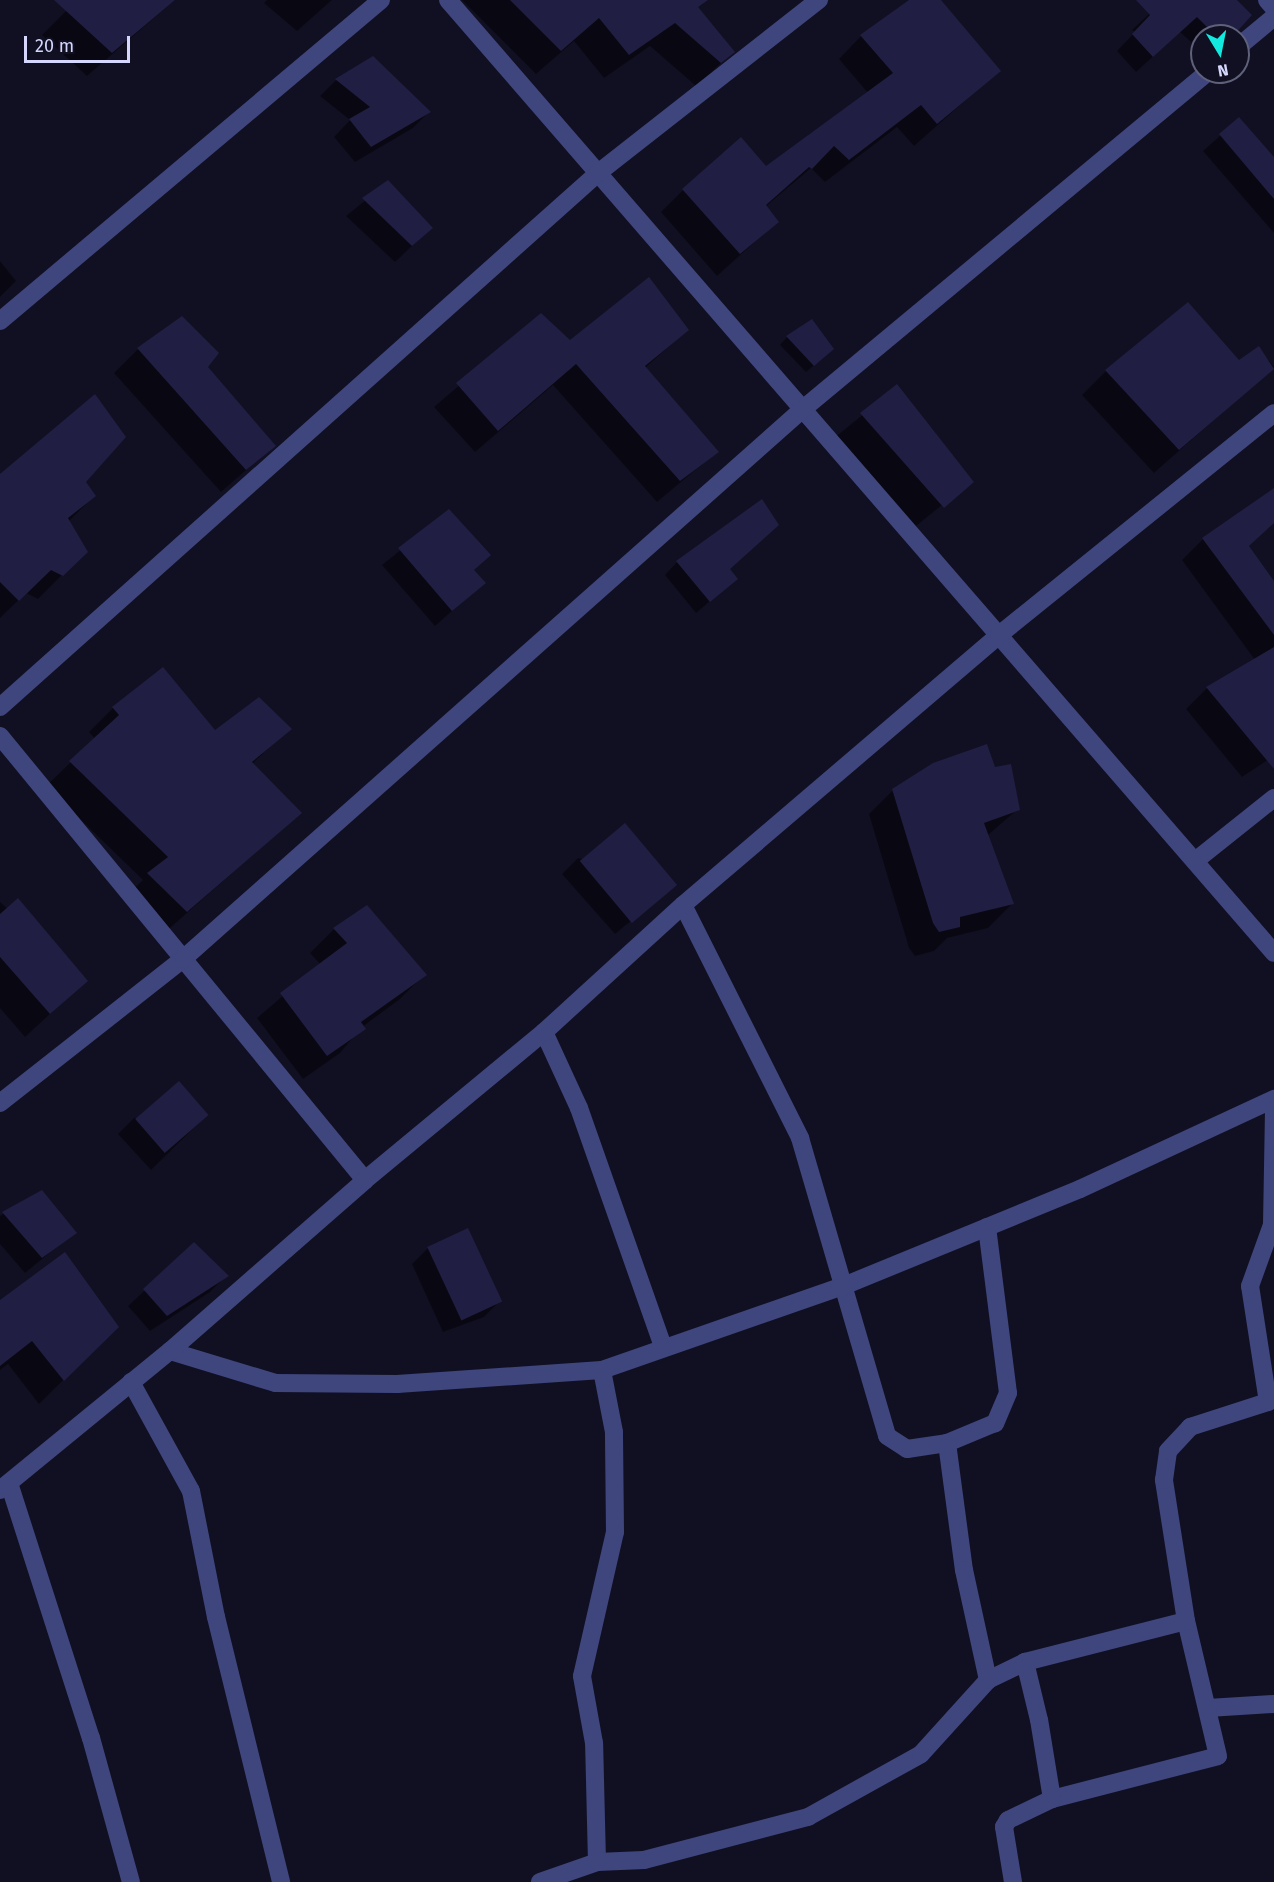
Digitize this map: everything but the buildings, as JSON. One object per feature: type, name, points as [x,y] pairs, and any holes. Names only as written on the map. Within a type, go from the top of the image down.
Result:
[{"type":"street","points":[[0,321],[381,0]]},
{"type":"street","points":[[448,0],[1274,952]]},
{"type":"street","points":[[0,707],[598,174],[819,0]]},
{"type":"street","points":[[1267,0],[1274,8]]},
{"type":"street","points":[[1250,37],[1274,17]]},
{"type":"street","points":[[0,1103],[183,959],[803,409],[1194,84]]},
{"type":"street","points":[[131,1882],[91,1738],[4,1486],[170,1351],[365,1180],[544,1032],[683,905],[999,635],[1274,413]]},
{"type":"street","points":[[0,736],[365,1180]]},
{"type":"street","points":[[1195,861],[1274,798]]},
{"type":"street","points":[[683,905],[800,1138],[841,1287],[887,1436],[907,1449],[947,1443],[995,1423],[1008,1393],[987,1227]]},
{"type":"street","points":[[544,1032],[579,1108],[663,1347]]},
{"type":"street","points":[[170,1351],[275,1383],[397,1384],[602,1370],[841,1287],[1080,1189],[1274,1099]]},
{"type":"street","points":[[1013,1882],[1004,1827],[1008,1820],[1052,1799],[1218,1756],[1186,1621],[1164,1480],[1168,1451],[1190,1427],[1268,1402],[1250,1286],[1272,1225],[1274,1110]]},
{"type":"street","points":[[597,1862],[594,1743],[582,1676],[615,1533],[614,1432],[602,1370]]},
{"type":"street","points":[[131,1382],[191,1491],[216,1617],[281,1882]]},
{"type":"street","points":[[947,1443],[964,1570],[988,1680]]},
{"type":"street","points":[[540,1882],[597,1862],[644,1860],[808,1817],[921,1754],[988,1680],[1025,1662],[1186,1621]]},
{"type":"street","points":[[1025,1662],[1040,1720],[1052,1799]]},
{"type":"street","points":[[1208,1708],[1274,1704]]}]
